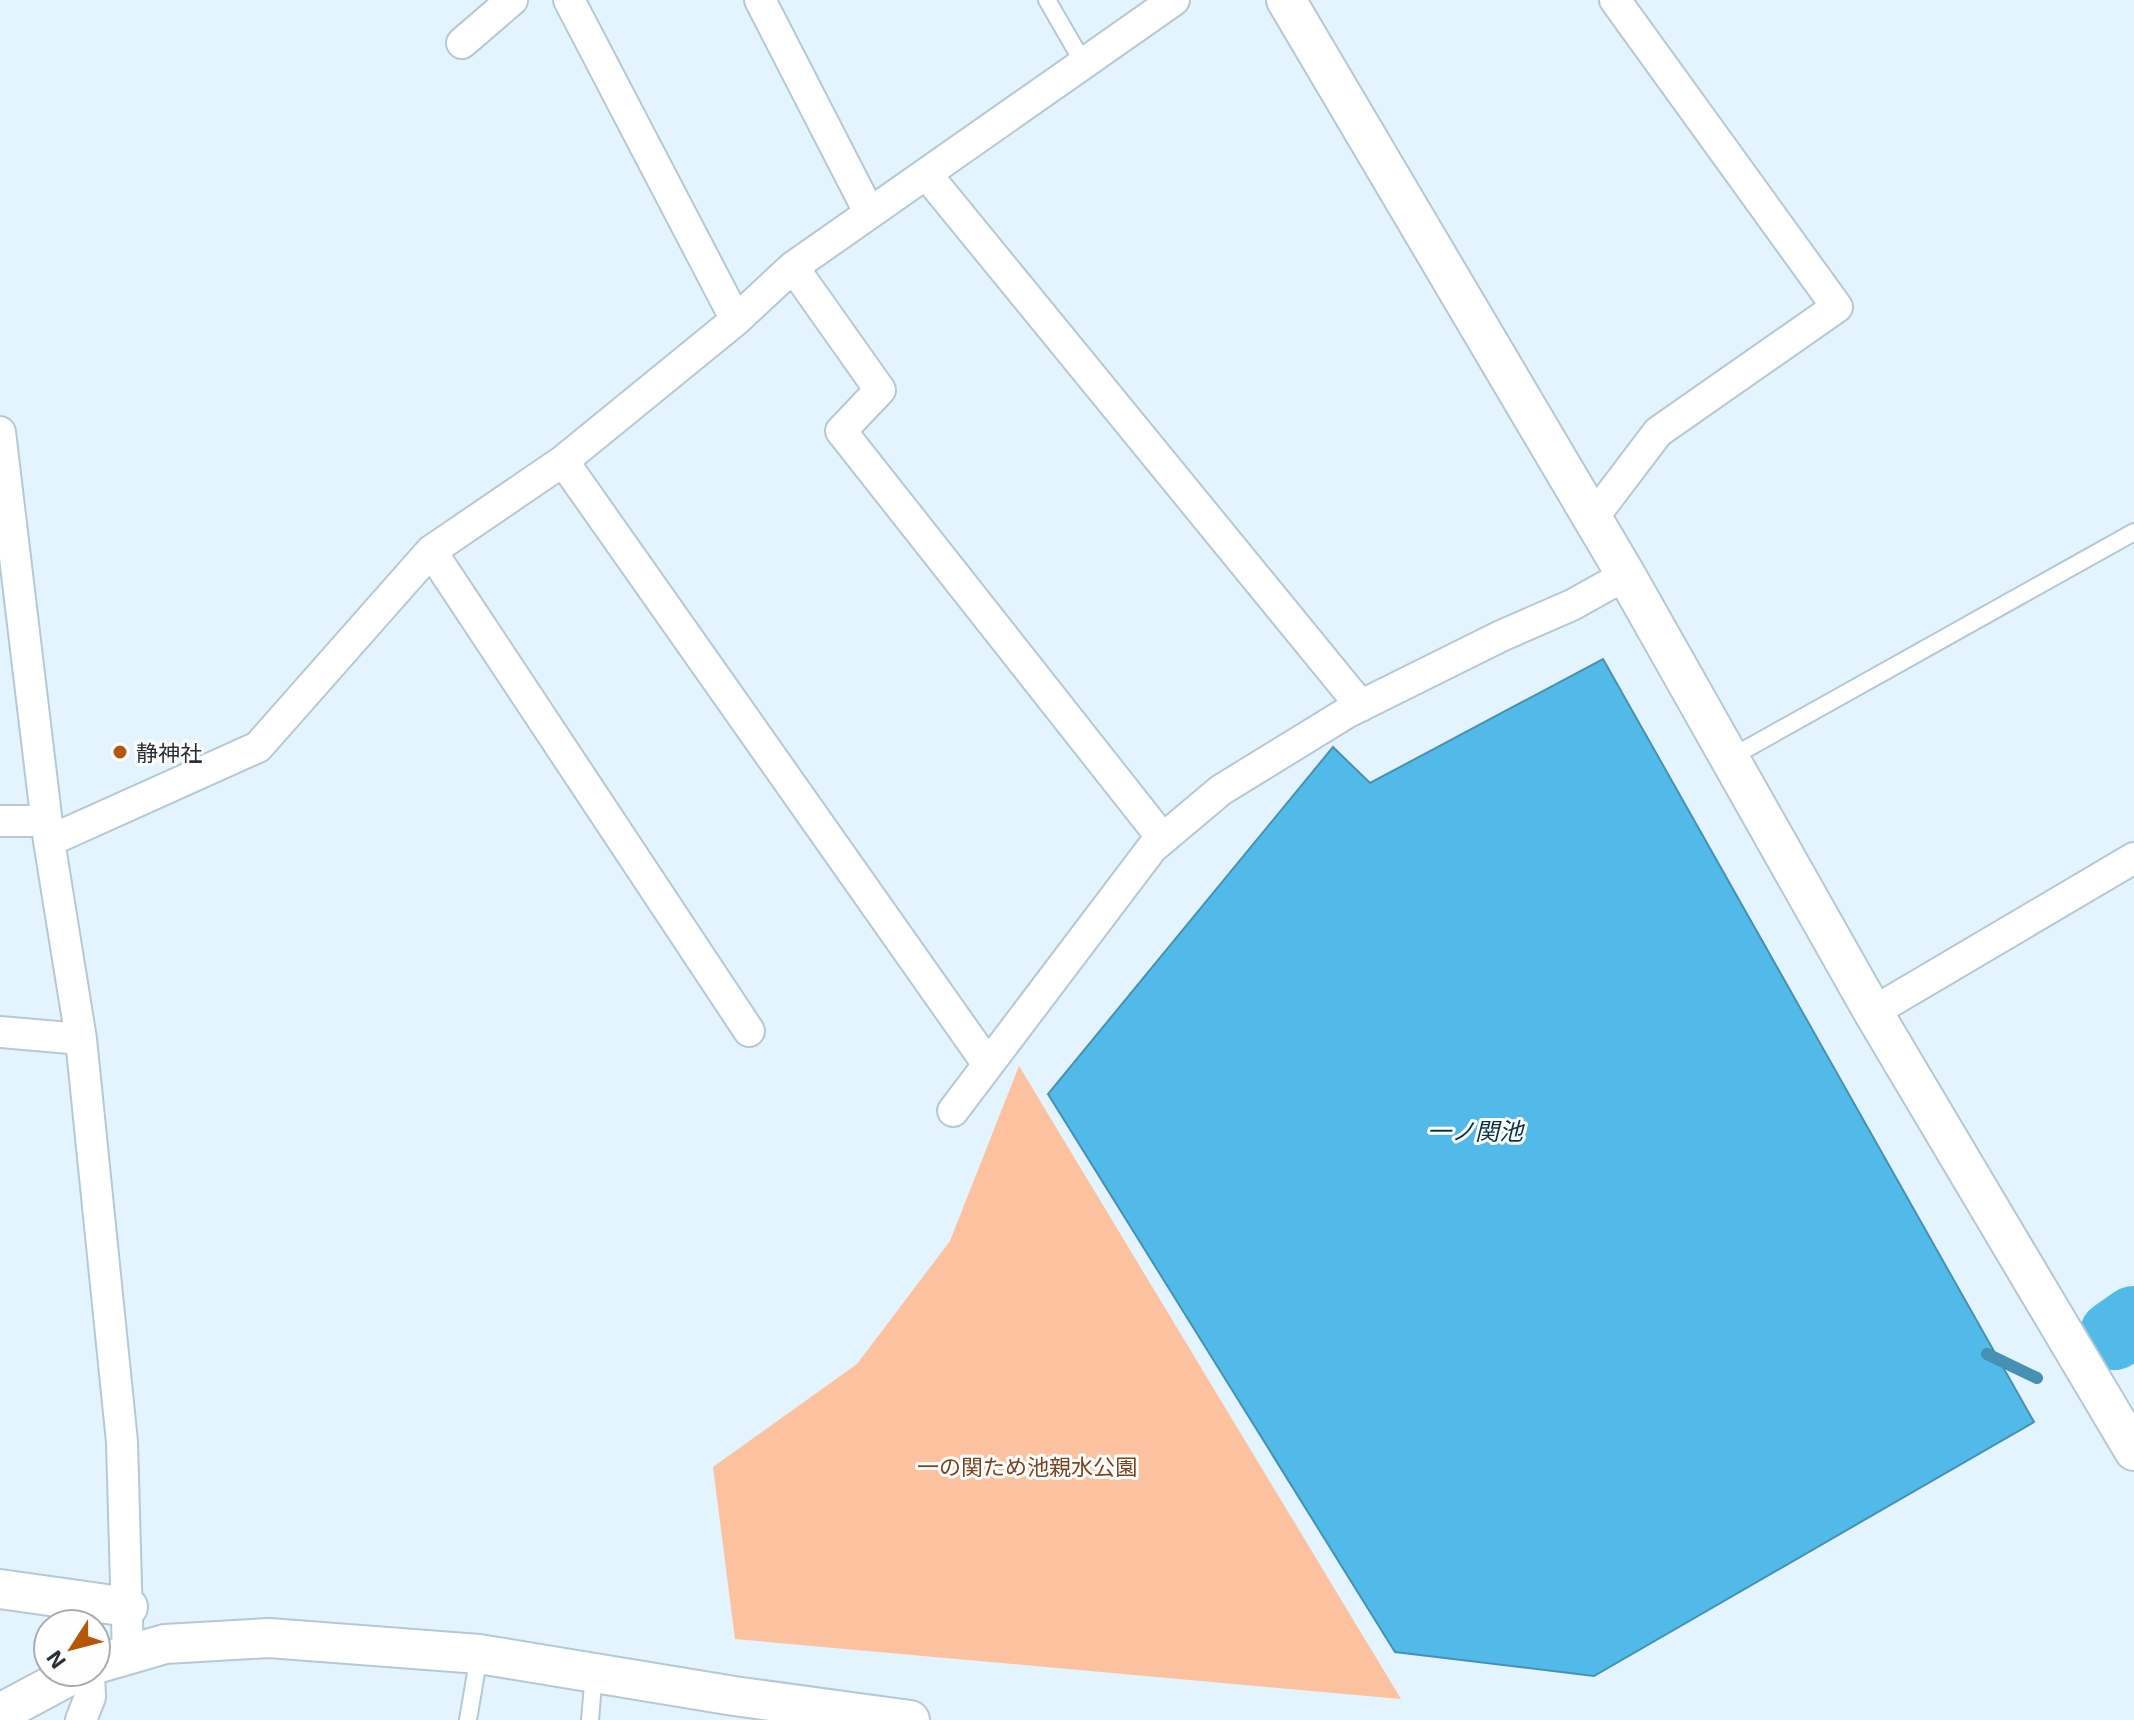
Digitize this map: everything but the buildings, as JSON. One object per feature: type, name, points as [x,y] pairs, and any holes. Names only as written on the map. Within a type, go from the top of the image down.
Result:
[{"type":"street","points":[[462,43],[512,0]]},
{"type":"street","points":[[569,0],[736,320]]},
{"type":"street","points":[[760,0],[869,212]]},
{"type":"street","points":[[0,821],[48,831],[258,747],[431,551],[563,461],[736,320],[793,267],[1174,0]]},
{"type":"street","points":[[1286,0],[1626,575],[1873,1012],[2134,1451]]},
{"type":"street","points":[[1592,519],[1658,432],[1837,307],[1615,0]]},
{"type":"street","points":[[927,175],[1361,706]]},
{"type":"street","points":[[793,267],[880,390],[841,431],[1163,839]]},
{"type":"street","points":[[0,432],[48,831],[81,1039],[122,1442],[128,1607],[112,1659]]},
{"type":"street","points":[[563,461],[987,1063]]},
{"type":"street","points":[[431,551],[749,1031]]},
{"type":"street","points":[[953,1111],[1152,848],[1221,790],[1361,706],[1501,636],[1572,605],[1626,575]]},
{"type":"street","points":[[1873,1012],[2134,858]]},
{"type":"street","points":[[0,1032],[81,1039]]},
{"type":"street","points":[[0,1589],[128,1607]]},
{"type":"street","points":[[112,1659],[165,1644],[269,1638],[479,1654],[894,1719]]},
{"type":"street","points":[[0,1713],[47,1688]]},
{"type":"street","points":[[81,1720],[90,1697],[90,1688]]},
{"type":"lane","points":[[1047,0],[1084,64]]},
{"type":"lane","points":[[1730,758],[2134,532]]},
{"type":"lane","points":[[468,1720],[479,1654]]},
{"type":"lane","points":[[590,1720],[594,1673]]},
{"type":"green space","name":"一の関ため池親水公園","points":[[1019,1066],[1401,1699],[735,1639],[713,1467],[857,1364],[950,1241]]},
{"type":"water","name":"一ノ関池","points":[[1603,659],[2034,1422],[1594,1676],[1395,1652],[1048,1094],[1333,747],[1370,783]]},
{"type":"waterway","points":[[2114,1335],[2134,1321]]},
{"type":"waterway","points":[[1987,1354],[2037,1378]]},
{"type":"place","name":"静神社","points":[[120,752]]}]
